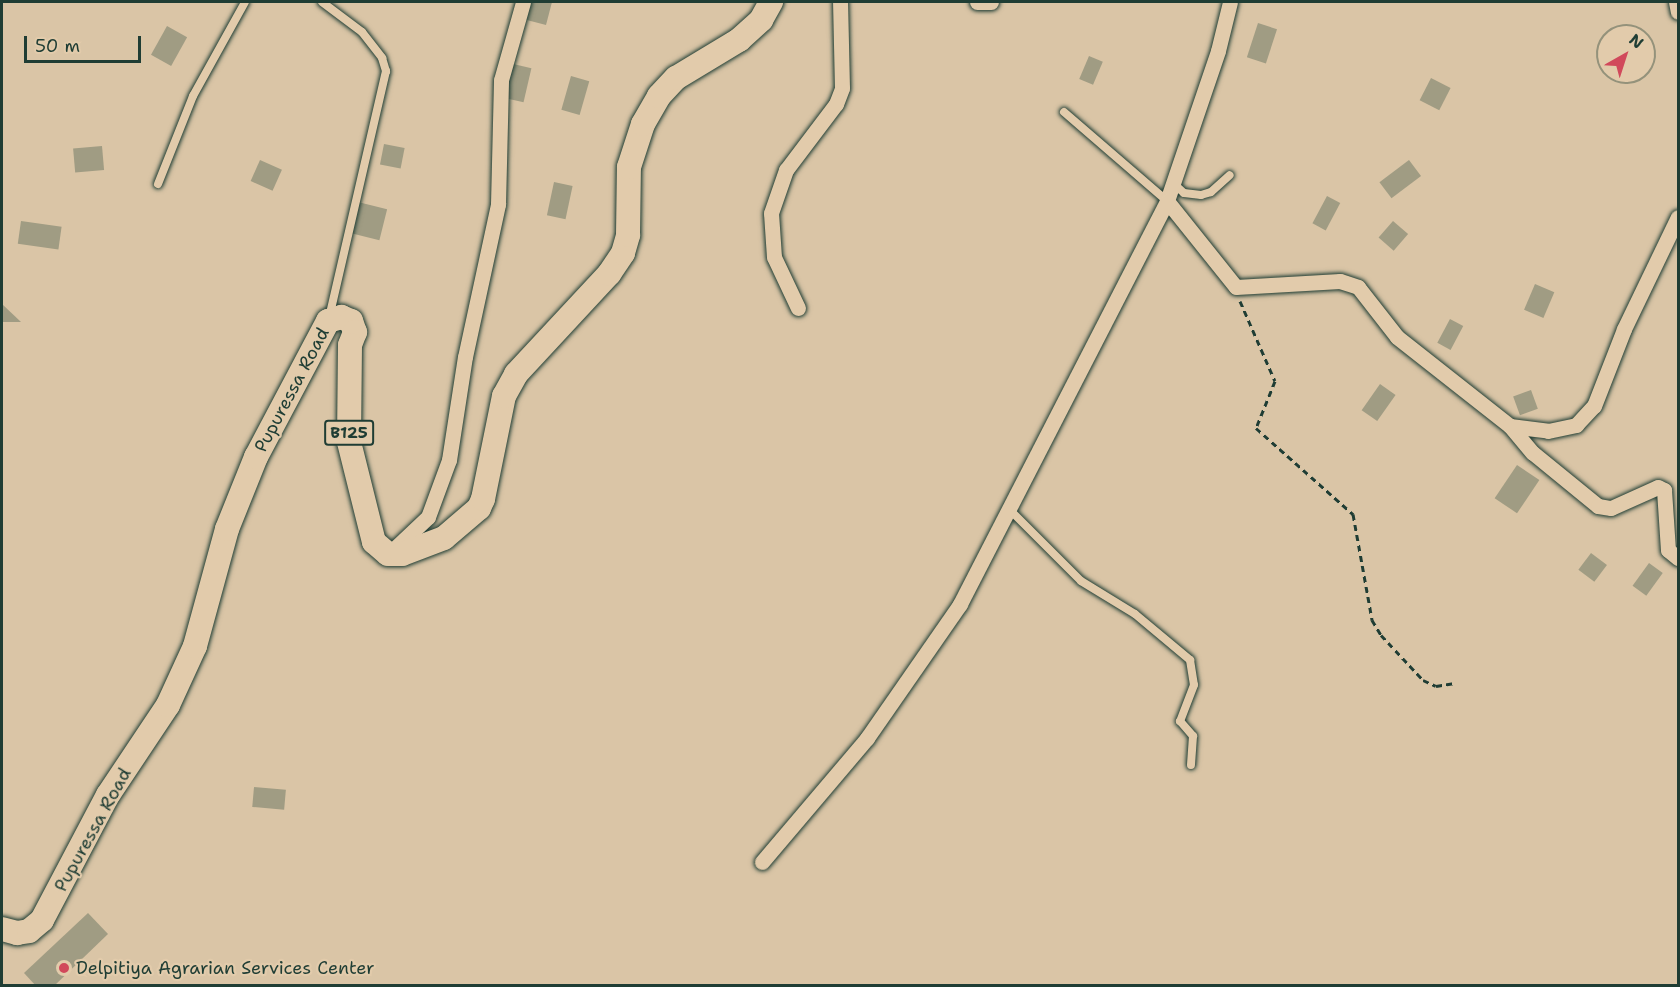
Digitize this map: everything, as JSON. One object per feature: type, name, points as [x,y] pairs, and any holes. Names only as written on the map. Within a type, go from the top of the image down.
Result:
[{"type":"main road","points":[[388,554],[415,551],[444,538],[479,508],[504,396],[516,374],[609,274],[623,253],[628,235],[629,166],[649,115],[676,78],[739,40],[762,20],[771,2]]},
{"type":"main road","name":"Pupuressa Road","points":[[2,929],[29,931],[42,920],[108,795],[168,705],[195,646],[227,529],[256,457],[327,321],[341,317],[351,321],[355,332],[350,345],[349,442],[371,535],[388,554]]},
{"type":"street","points":[[388,554],[406,542],[428,517],[449,460],[465,357],[498,204],[501,80],[523,2]]},
{"type":"street","points":[[798,308],[774,257],[771,213],[786,170],[836,104],[842,88],[840,2]]},
{"type":"street","points":[[977,2],[991,2]]},
{"type":"street","points":[[762,862],[867,738],[960,604],[1011,510],[1167,201],[1218,51],[1230,2]]},
{"type":"street","points":[[1676,2],[1678,12]]},
{"type":"street","points":[[1167,201],[1236,288],[1340,282],[1358,287],[1397,337],[1510,426],[1533,453],[1598,506],[1611,508],[1658,487],[1664,490],[1668,550],[1678,558]]},
{"type":"street","points":[[1510,426],[1548,431],[1576,425],[1594,406],[1624,329],[1678,217]]},
{"type":"lane","points":[[158,184],[193,96],[245,2]]},
{"type":"lane","points":[[322,2],[362,32],[382,58],[386,71],[327,321]]},
{"type":"lane","points":[[1064,112],[1167,201]]},
{"type":"lane","points":[[1174,184],[1184,193],[1201,195],[1211,192],[1230,175]]},
{"type":"lane","points":[[1011,510],[1081,581],[1135,614],[1190,660],[1194,685],[1180,721],[1193,736],[1191,765]]},
{"type":"path","points":[[1236,288],[1275,381],[1256,429],[1353,513],[1372,620],[1381,636],[1423,680],[1436,686],[1455,683]]},
{"type":"building","points":[[528,2],[552,2],[546,25],[523,19]]},
{"type":"building","points":[[1258,23],[1277,29],[1266,63],[1247,57]]},
{"type":"building","points":[[167,26],[187,37],[171,66],[151,55]]},
{"type":"building","points":[[1089,56],[1103,62],[1093,85],[1079,79]]},
{"type":"building","points":[[509,63],[531,68],[524,102],[501,97]]},
{"type":"building","points":[[571,76],[589,81],[580,115],[561,110]]},
{"type":"building","points":[[1431,78],[1451,88],[1439,110],[1420,100]]},
{"type":"building","points":[[384,144],[405,148],[401,169],[380,165]]},
{"type":"building","points":[[102,146],[104,170],[75,172],[73,149]]},
{"type":"building","points":[[260,160],[282,170],[273,191],[251,181]]},
{"type":"building","points":[[1409,160],[1421,176],[1391,198],[1379,182]]},
{"type":"building","points":[[554,182],[573,186],[566,219],[547,215]]},
{"type":"building","points":[[1327,196],[1340,203],[1326,230],[1312,223]]},
{"type":"building","points":[[358,202],[387,209],[379,240],[350,233]]},
{"type":"building","points":[[21,221],[62,227],[58,249],[18,244]]},
{"type":"building","points":[[1393,221],[1408,234],[1394,251],[1379,238]]},
{"type":"building","points":[[1535,284],[1554,292],[1543,318],[1524,310]]},
{"type":"building","points":[[2,304],[21,322],[2,322]]},
{"type":"building","points":[[1450,319],[1463,326],[1451,350],[1437,343]]},
{"type":"building","points":[[1380,384],[1396,395],[1377,421],[1362,410]]},
{"type":"building","points":[[1531,390],[1538,409],[1520,415],[1513,396]]},
{"type":"building","points":[[1517,465],[1539,480],[1517,513],[1495,498]]},
{"type":"building","points":[[1591,553],[1607,565],[1594,582],[1578,570]]},
{"type":"building","points":[[1649,563],[1663,573],[1646,596],[1633,586]]},
{"type":"building","points":[[254,787],[286,790],[284,810],[252,807]]},
{"type":"building","points":[[88,913],[108,934],[54,986],[36,986],[24,973]]},
{"type":"place","name":"Delpitiya Agrarian Services Center","points":[[64,968]]}]
